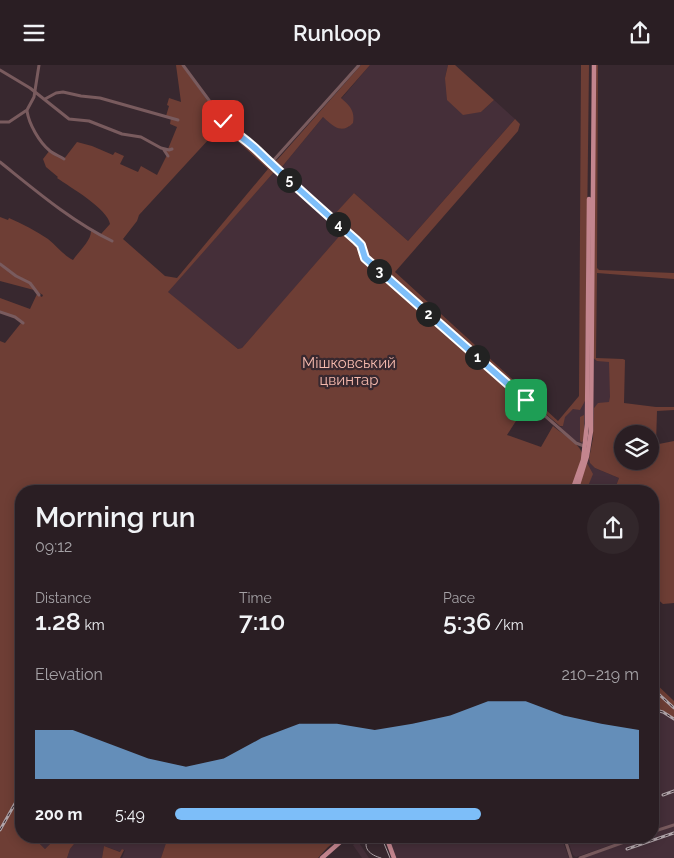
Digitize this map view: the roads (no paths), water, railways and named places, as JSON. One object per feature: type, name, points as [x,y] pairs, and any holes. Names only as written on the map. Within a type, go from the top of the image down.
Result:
[{"type":"main road","points":[[576,485],[585,446],[587,424],[592,65]]},
{"type":"main road","points":[[576,485],[587,457],[591,431],[592,65]]},
{"type":"main road","points":[[322,858],[339,843]]},
{"type":"main road","points":[[389,843],[394,858]]},
{"type":"street","points":[[0,122],[9,122],[27,110],[33,100],[39,65]]},
{"type":"street","points":[[183,65],[224,122],[242,139],[257,149],[270,163],[356,240],[361,245],[365,258]]},
{"type":"street","points":[[270,163],[359,65]]},
{"type":"street","points":[[0,70],[18,80],[39,97],[45,99],[69,119],[89,121],[122,134],[136,135],[151,141],[168,156]]},
{"type":"street","points":[[45,99],[56,93],[63,92],[100,98],[178,120]]},
{"type":"street","points":[[33,100],[39,97]]},
{"type":"street","points":[[27,110],[28,117],[42,141],[49,150],[64,159]]},
{"type":"street","points":[[161,148],[172,149]]},
{"type":"street","points":[[0,162],[51,202],[112,241]]},
{"type":"street","points":[[360,254],[576,443],[585,446]]},
{"type":"street","points":[[0,264],[16,276],[30,283],[39,295]]},
{"type":"street","points":[[0,312],[13,316],[23,323]]},
{"type":"street","points":[[659,830],[674,825]]},
{"type":"street","points":[[566,843],[571,858]]},
{"type":"street","points":[[580,858],[622,843]]},
{"type":"tram line","points":[[366,843],[366,847],[370,853],[381,858]]},
{"type":"tram line","points":[[384,843],[390,858]]},
{"type":"railway","points":[[659,694],[674,708]]},
{"type":"railway","points":[[659,711],[674,719]]},
{"type":"railway","points":[[663,795],[674,791]]},
{"type":"railway","points":[[0,830],[15,804]]},
{"type":"railway","points":[[659,838],[674,833]]},
{"type":"railway","points":[[627,849],[645,843]]},
{"type":"park label","name":"Мішковський цвинтар","points":[[349,372]]}]
